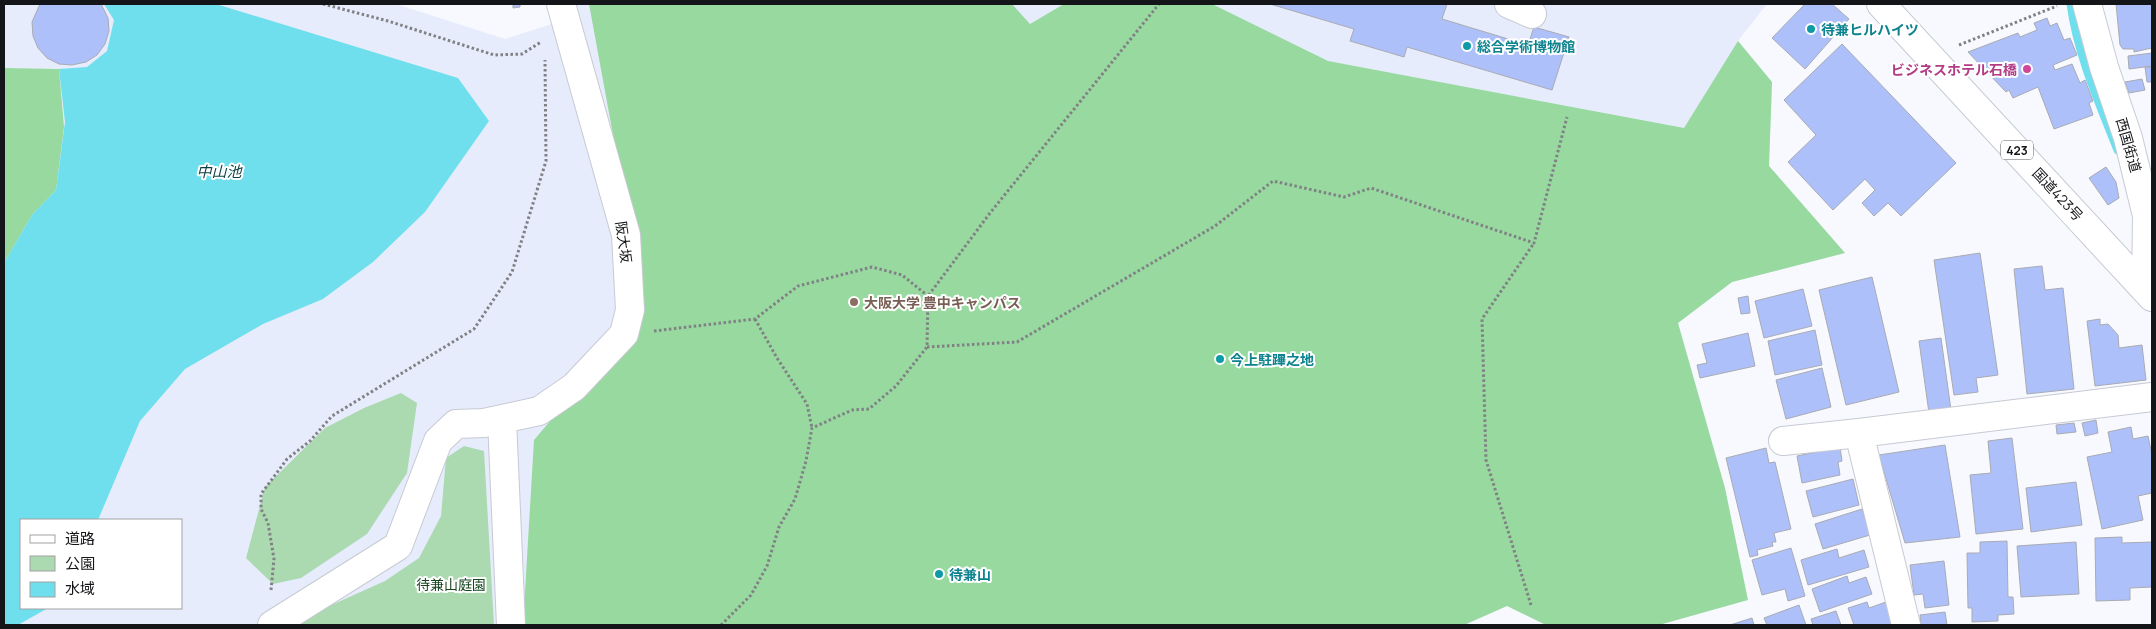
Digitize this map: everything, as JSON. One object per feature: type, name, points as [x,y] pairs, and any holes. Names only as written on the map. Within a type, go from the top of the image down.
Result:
[{"type":"main road","name":"国道423号","points":[[1881,4],[2149,293]]},
{"type":"main road","name":"西国街道","points":[[2087,4],[2104,67],[2128,138],[2148,216],[2149,293]]},
{"type":"main road","name":"阪大坂","points":[[272,625],[398,546],[438,442],[456,424],[484,423],[539,411],[574,387],[624,334],[630,310],[626,235],[560,20]]},
{"type":"main road","points":[[1783,441],[2152,397]]},
{"type":"main road","points":[[502,420],[511,625]]},
{"type":"main road","points":[[1859,433],[1906,625]]},
{"type":"path","points":[[323,4],[388,21],[494,55],[522,54],[560,20]]},
{"type":"path","points":[[812,428],[852,410],[869,409],[896,386],[927,347],[928,296],[990,213],[1159,4]]},
{"type":"path","points":[[1956,47],[2062,4]]},
{"type":"path","points":[[270,597],[274,559],[268,523],[261,509],[261,494],[266,487],[287,459],[310,441],[332,416],[474,328],[512,272],[546,161],[544,64],[560,20]]},
{"type":"path","points":[[1531,605],[1486,460],[1482,319],[1534,243],[1567,117]]},
{"type":"path","points":[[927,347],[1017,342],[1215,226],[1273,180],[1344,197],[1371,188],[1534,243]]},
{"type":"path","points":[[624,334],[756,319],[798,286],[872,267],[902,275],[928,296]]},
{"type":"path","points":[[721,625],[751,595],[767,566],[779,527],[795,499],[812,428],[807,404],[777,358],[756,319]]},
{"type":"shaded area","name":"大阪大学 豊中キャンパス","points":[[4,4],[396,4],[505,39],[555,23],[550,4],[1767,4],[1738,41],[1772,82],[1769,166],[1845,253],[1732,282],[1678,323],[1746,594],[1546,625],[1507,606],[1464,625],[4,625]]},
{"type":"green space","name":"大阪大学 豊中キャンパス","points":[[589,4],[1012,4],[1030,24],[1064,4],[1212,4],[1328,61],[1684,128],[1738,41],[1772,82],[1769,166],[1845,253],[1732,282],[1678,323],[1725,488],[1748,600],[1659,625],[1546,625],[1507,606],[1464,625],[523,625],[534,440],[645,309]]},
{"type":"green space","points":[[4,68],[59,69],[64,127],[56,190],[32,215],[4,263]]},
{"type":"green space","points":[[401,393],[417,403],[407,473],[367,534],[301,578],[273,584],[246,558],[265,487],[325,428],[364,408]]},
{"type":"green space","name":"待兼山庭園","points":[[464,446],[484,451],[494,625],[300,625],[327,607],[385,581],[419,558],[441,516],[446,458]]},
{"type":"water","name":"中山池","points":[[104,4],[216,4],[458,78],[489,121],[425,212],[373,262],[323,299],[263,324],[185,369],[140,421],[98,519],[20,519],[20,609],[46,609],[18,625],[4,625],[4,263],[32,215],[56,190],[65,122],[59,69],[87,67],[107,51],[114,20]]},
{"type":"building","points":[[40,4],[101,4],[108,18],[109,31],[105,44],[97,55],[86,62],[72,65],[59,64],[47,58],[38,48],[33,36],[32,22]]},
{"type":"building","points":[[513,4],[520,4],[520,7],[513,8]]},
{"type":"building","name":"総合学術博物館","points":[[1270,4],[1447,4],[1442,19],[1528,45],[1534,27],[1569,37],[1552,90],[1407,47],[1404,57],[1350,41],[1354,29]]},
{"type":"building","name":"待兼ヒルハイツ","points":[[1805,4],[1832,4],[1849,19],[1805,69],[1772,38]]},
{"type":"building","points":[[2116,4],[2152,4],[2152,48],[2134,52],[2134,49],[2123,49],[2120,45]]},
{"type":"building","points":[[2047,18],[2050,26],[2057,23],[2064,40],[2070,38],[2077,55],[2053,65],[2055,70],[2072,64],[2080,83],[2085,80],[2093,101],[2089,103],[2093,115],[2054,129],[2038,87],[2013,98],[2009,90],[2006,92],[1968,52],[2018,33],[2020,37],[2037,30],[2034,23]]},
{"type":"building","points":[[1842,44],[1956,163],[1901,216],[1888,203],[1874,216],[1862,203],[1875,190],[1865,179],[1833,210],[1788,162],[1816,135],[1784,100]]},
{"type":"building","points":[[2152,53],[2152,66],[2129,69],[2128,56]]},
{"type":"building","points":[[2145,67],[2152,67],[2152,82],[2147,82]]},
{"type":"building","points":[[2142,79],[2145,90],[2129,93],[2125,82]]},
{"type":"building","points":[[2106,167],[2116,182],[2119,198],[2108,205],[2089,178]]},
{"type":"building","points":[[1980,253],[1998,375],[1976,378],[1978,392],[1954,395],[1934,260]]},
{"type":"building","points":[[2042,266],[2045,290],[2063,288],[2074,389],[2027,394],[2014,269]]},
{"type":"building","points":[[1872,277],[1899,392],[1846,405],[1819,290]]},
{"type":"building","points":[[1803,289],[1812,326],[1764,338],[1755,301]]},
{"type":"building","points":[[1748,296],[1750,313],[1741,314],[1738,298]]},
{"type":"building","points":[[2100,319],[2100,325],[2108,324],[2118,335],[2119,348],[2142,345],[2146,380],[2095,386],[2087,321]]},
{"type":"building","points":[[1815,330],[1822,365],[1775,375],[1768,341]]},
{"type":"building","points":[[1748,333],[1755,366],[1700,378],[1697,365],[1707,363],[1702,344]]},
{"type":"building","points":[[1941,338],[1951,410],[1929,413],[1919,341]]},
{"type":"building","points":[[1822,368],[1831,407],[1786,419],[1776,380]]},
{"type":"building","points":[[2096,420],[2098,433],[2085,436],[2082,423]]},
{"type":"building","points":[[2074,423],[2076,432],[2057,434],[2056,425]]},
{"type":"building","points":[[2131,427],[2133,439],[2148,436],[2152,455],[2152,493],[2138,496],[2143,520],[2102,529],[2087,457],[2112,452],[2108,432]]},
{"type":"building","points":[[2012,438],[2023,529],[1976,534],[1970,475],[1991,473],[1988,441]]},
{"type":"building","points":[[1945,445],[1960,537],[1905,543],[1879,455]]},
{"type":"building","points":[[1840,447],[1842,461],[1838,462],[1840,475],[1802,483],[1797,456]]},
{"type":"building","points":[[1766,448],[1769,463],[1775,462],[1791,529],[1774,533],[1776,542],[1772,542],[1773,546],[1757,550],[1758,555],[1750,557],[1726,458]]},
{"type":"building","points":[[1853,479],[1859,505],[1813,517],[1806,491]]},
{"type":"building","points":[[2076,482],[2082,525],[2031,532],[2026,488]]},
{"type":"building","points":[[1862,509],[1870,535],[1823,549],[1815,524]]},
{"type":"building","points":[[2122,537],[2122,543],[2152,542],[2152,587],[2130,588],[2130,600],[2096,601],[2095,538]]},
{"type":"building","points":[[2007,541],[2008,597],[2013,597],[2014,614],[1998,615],[1998,621],[1972,622],[1972,608],[1968,608],[1967,553],[1980,553],[1980,542]]},
{"type":"building","points":[[2076,542],[2079,594],[2021,597],[2017,546]]},
{"type":"building","points":[[1791,548],[1805,596],[1788,601],[1785,589],[1762,595],[1752,560]]},
{"type":"building","points":[[1837,549],[1839,558],[1864,550],[1869,567],[1808,585],[1801,560]]},
{"type":"building","points":[[1944,561],[1949,605],[1925,608],[1923,594],[1914,595],[1910,565]]},
{"type":"building","points":[[1847,576],[1849,583],[1866,577],[1872,594],[1820,612],[1812,589]]},
{"type":"building","points":[[1867,602],[1869,608],[1886,602],[1894,625],[1854,625],[1848,608]]},
{"type":"building","points":[[1799,605],[1806,625],[1767,625],[1764,618]]},
{"type":"building","points":[[1836,611],[1841,625],[1813,625],[1811,619]]},
{"type":"building","points":[[1945,612],[1947,625],[1921,625],[1920,615]]},
{"type":"building","points":[[1752,618],[1754,625],[1730,625]]},
{"type":"waterway","points":[[2071,4],[2084,60],[2118,150]]},
{"type":"place","name":"待兼ヒルハイツ","points":[[1811,29]]},
{"type":"place","name":"総合学術博物館","points":[[1467,46]]},
{"type":"place","name":"ビジネスホテル石橋","points":[[2027,69]]},
{"type":"place","name":"大阪大学 豊中キャンパス","points":[[854,302]]},
{"type":"place","name":"今上駐蹕之地","points":[[1220,359]]},
{"type":"place","name":"待兼山","points":[[939,574]]}]
